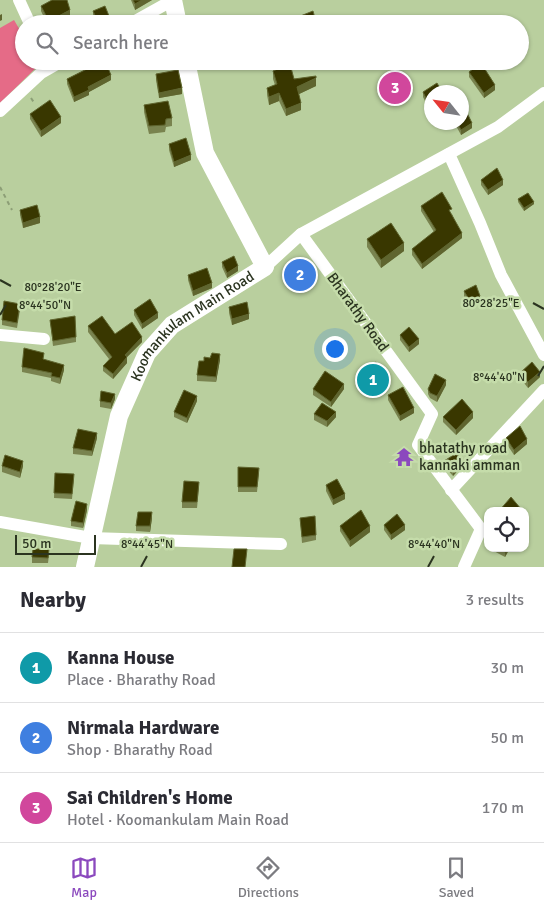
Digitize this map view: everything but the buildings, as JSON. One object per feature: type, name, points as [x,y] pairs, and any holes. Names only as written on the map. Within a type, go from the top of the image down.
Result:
[{"type":"street","points":[[19,0],[26,15]]},
{"type":"street","points":[[146,15],[173,0],[176,15]]},
{"type":"street","points":[[0,111],[45,70]]},
{"type":"street","points":[[188,70],[205,154],[265,267]]},
{"type":"street","name":"Koomankulam Main Road","points":[[85,567],[119,416],[147,353],[172,326],[265,267],[301,234],[498,127],[544,93]]},
{"type":"street","points":[[449,154],[501,275],[544,355]]},
{"type":"street","name":"Bharathy Road","points":[[301,234],[432,414],[418,445],[480,529],[464,567]]},
{"type":"street","points":[[0,335],[44,339]]},
{"type":"street","points":[[451,490],[544,390]]},
{"type":"street","points":[[0,522],[91,538],[281,544]]},
{"type":"path","points":[[0,187],[12,210]]},
{"type":"shaded area","points":[[14,20],[15,70],[34,70],[0,103],[0,28]]},
{"type":"place","name":"Sai Children's Home","points":[[395,88]]},
{"type":"place","name":"Nirmala Hardware","points":[[300,275]]},
{"type":"place","name":"Kanna House","points":[[373,380]]},
{"type":"place","name":"bhatathy road kannaki amman","points":[[404,457]]}]
